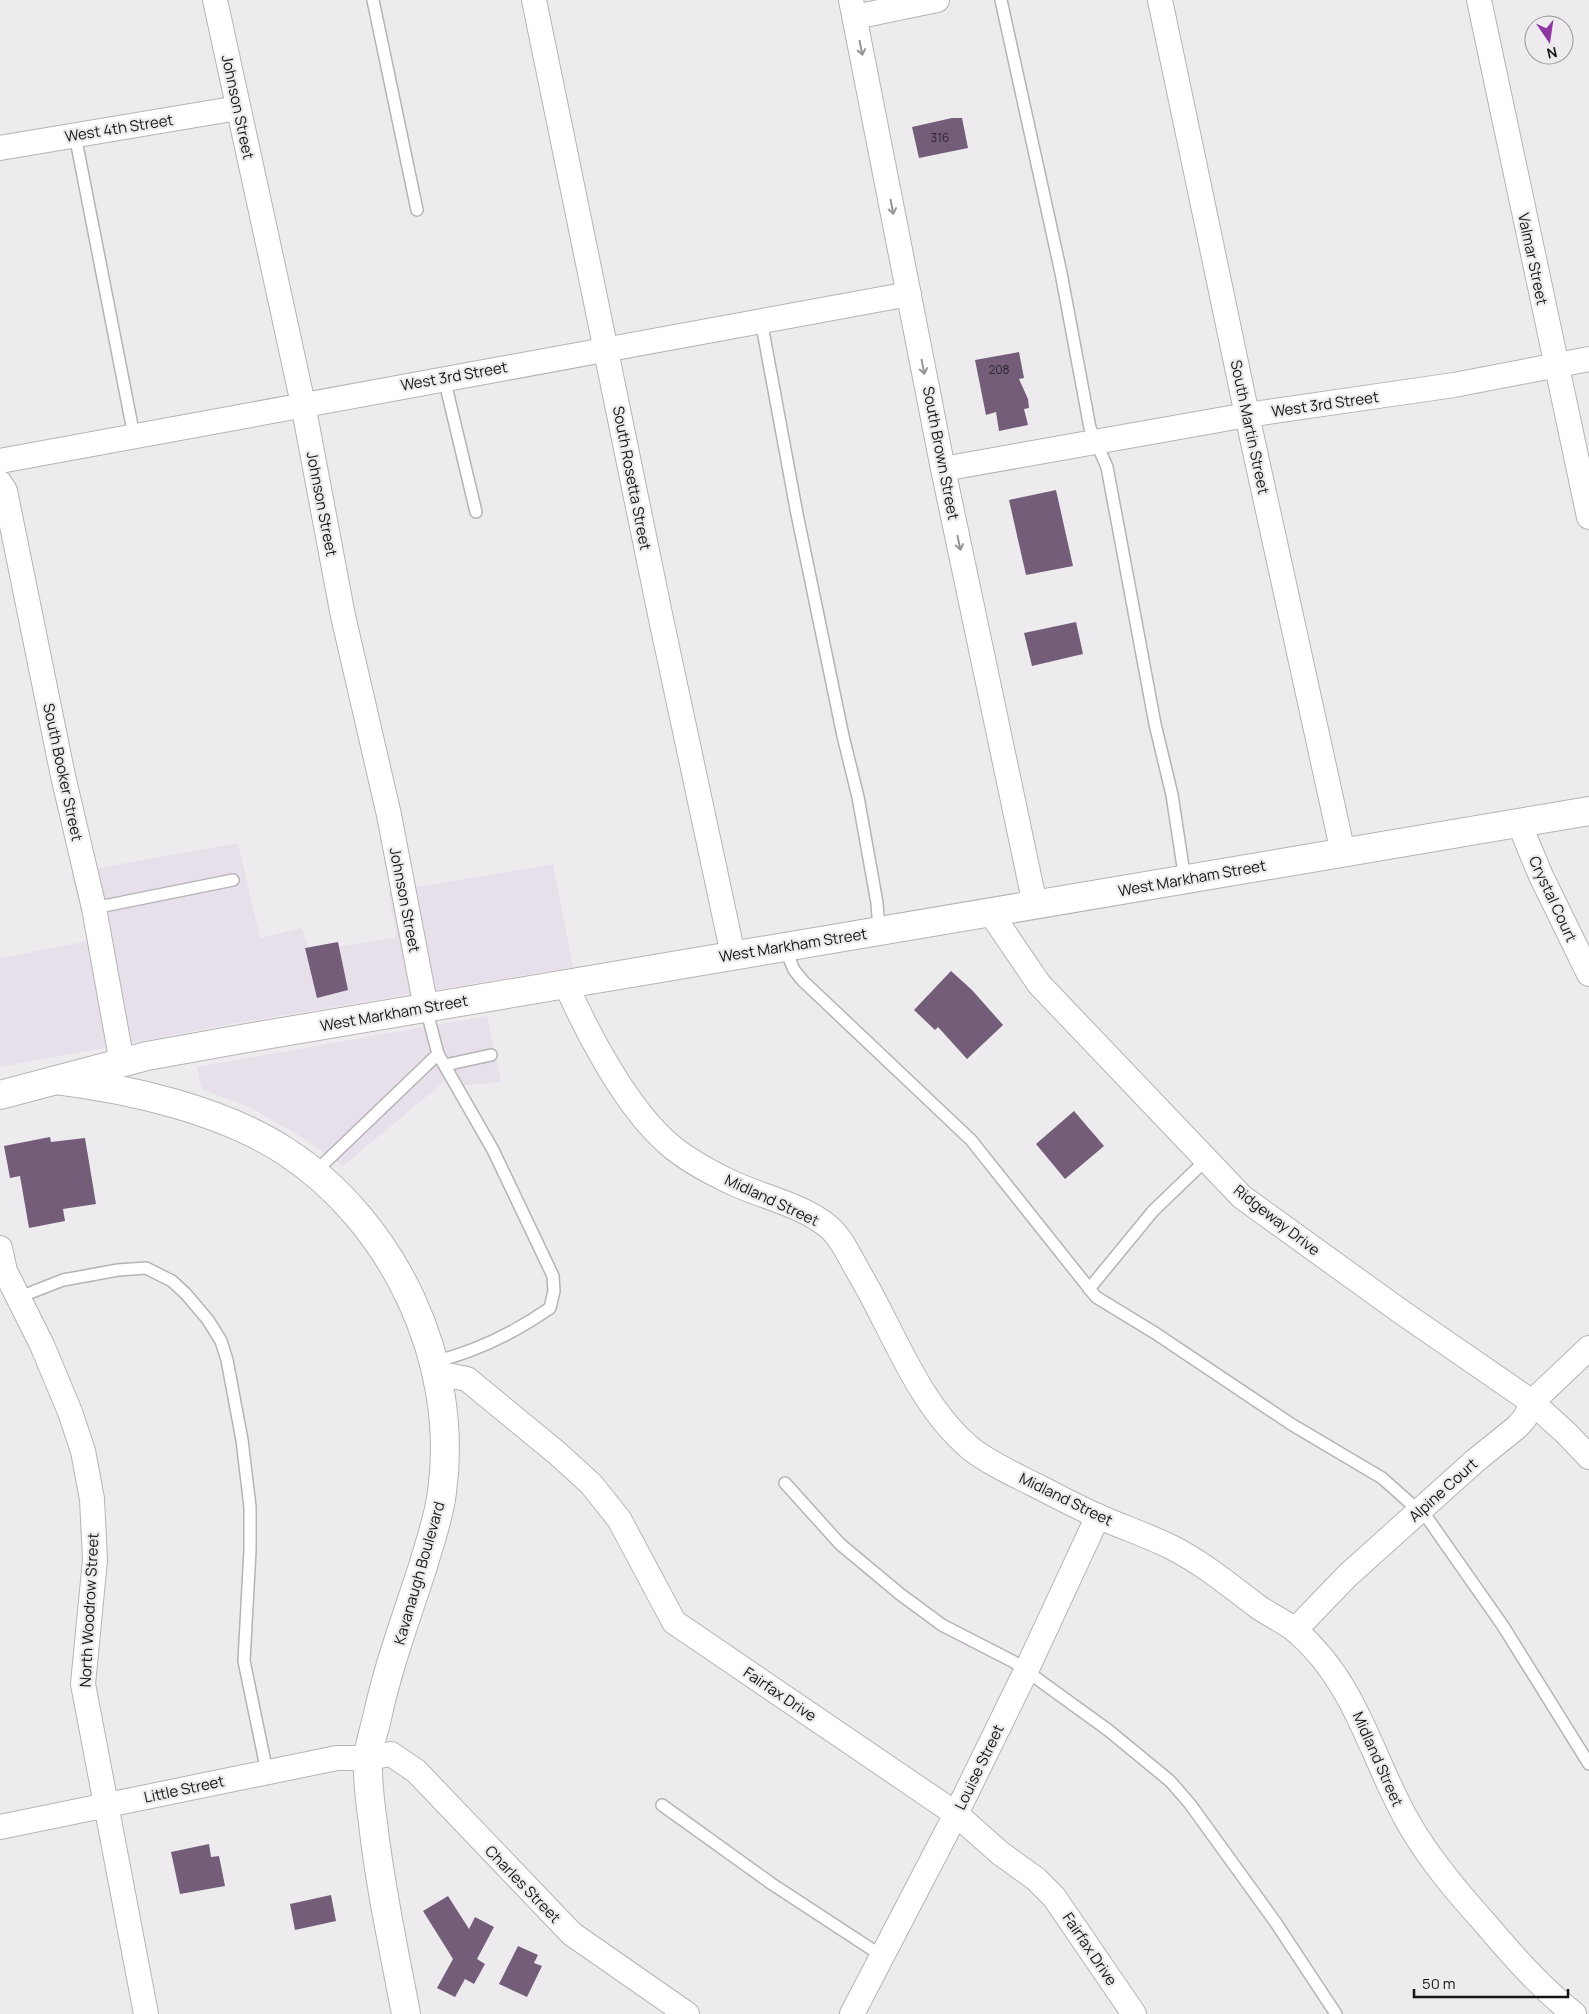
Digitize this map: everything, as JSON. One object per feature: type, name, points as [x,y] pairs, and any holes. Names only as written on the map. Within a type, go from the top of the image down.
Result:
[{"type":"main road","name":"West Markham Street","points":[[0,1095],[122,1063],[247,1038],[733,954],[1589,811]]},
{"type":"main road","name":"Kavanaugh Boulevard","points":[[56,1080],[111,1089],[201,1112],[241,1128],[283,1149],[314,1173],[357,1215],[397,1272],[418,1312],[435,1368],[444,1433],[445,1467],[442,1495],[431,1540],[381,1698],[368,1758],[376,1849],[406,2014]]},
{"type":"street","name":"Johnson Street","points":[[216,0],[303,404],[343,616],[389,815],[426,1008]]},
{"type":"street","name":"South Rosetta Street","points":[[534,0],[661,619],[733,954]]},
{"type":"street","points":[[853,8],[937,0]]},
{"type":"street","name":"South Martin Street","points":[[1160,0],[1247,415],[1343,852]]},
{"type":"street","name":"Valmar Street","points":[[1479,0],[1589,517]]},
{"type":"street","name":"South Brown Street","points":[[853,8],[943,469],[1035,905]]},
{"type":"street","name":"West 4th Street","points":[[0,148],[238,108]]},
{"type":"street","name":"West 3rd Street","points":[[0,461],[606,348],[909,294]]},
{"type":"street","name":"West 3rd Street","points":[[943,469],[1247,415],[1454,385],[1555,364],[1589,359]]},
{"type":"street","name":"South Booker Street","points":[[0,483],[5,491],[63,776],[94,908],[122,1063]]},
{"type":"street","name":"Crystal Court","points":[[1519,824],[1589,974]]},
{"type":"street","name":"Ridgeway Drive","points":[[990,912],[1039,984],[1242,1197],[1532,1402],[1589,1457]]},
{"type":"street","name":"Midland Street","points":[[566,984],[579,1015],[602,1055],[637,1108],[662,1139],[712,1173],[792,1206],[832,1230],[871,1293],[922,1389],[962,1440],[974,1451],[1002,1468],[1098,1516],[1190,1558],[1228,1582],[1259,1607],[1295,1630],[1325,1662],[1350,1698],[1395,1798],[1426,1851],[1521,1965],[1547,1993],[1574,2014]]},
{"type":"street","name":"North Woodrow Street","points":[[0,1248],[5,1271],[42,1345],[70,1412],[83,1450],[90,1489],[95,1560],[83,1684],[146,2014]]},
{"type":"street","name":"Alpine Court","points":[[1295,1630],[1348,1575],[1476,1460],[1517,1427],[1525,1418],[1532,1402],[1589,1348]]},
{"type":"street","name":"Fairfax Drive","points":[[435,1368],[466,1380],[557,1453],[590,1484],[619,1519],[674,1622],[956,1814],[1000,1853],[1036,1879],[1054,1897],[1134,2014]]},
{"type":"street","name":"Louise Street","points":[[852,2014],[956,1814],[1026,1671],[1098,1516]]},
{"type":"street","name":"Charles Street","points":[[368,1758],[391,1754],[416,1770],[572,1934],[687,2014]]},
{"type":"street","name":"Little Street","points":[[0,1827],[337,1758],[368,1758]]},
{"type":"lane","points":[[373,0],[417,210]]},
{"type":"lane","points":[[1001,0],[1061,273],[1090,428],[1107,467],[1155,724],[1172,795],[1185,880]]},
{"type":"lane","points":[[75,135],[134,436]]},
{"type":"lane","points":[[761,320],[843,736],[858,797],[875,893],[879,930]]},
{"type":"lane","points":[[444,378],[476,512]]},
{"type":"lane","points":[[94,908],[232,880]]},
{"type":"lane","points":[[784,946],[794,970],[803,981],[881,1053],[984,1155],[1090,1289],[1111,1307],[1155,1333],[1291,1424],[1382,1478],[1428,1519],[1503,1626],[1589,1764]]},
{"type":"lane","points":[[426,1008],[438,1054],[493,1150],[530,1224],[553,1276],[554,1291],[550,1308],[525,1326],[435,1368]]},
{"type":"lane","points":[[314,1173],[438,1054]]},
{"type":"lane","points":[[445,1065],[491,1055]]},
{"type":"lane","points":[[1090,1289],[1154,1211],[1207,1159]]},
{"type":"lane","points":[[17,1298],[62,1280],[118,1270],[146,1268],[172,1281],[186,1294],[208,1320],[221,1340],[227,1360],[242,1440],[250,1507],[250,1550],[244,1661],[267,1772]]},
{"type":"lane","points":[[785,1483],[840,1544],[900,1594],[942,1625],[1014,1662],[1108,1730],[1170,1781],[1185,1798],[1276,1923],[1336,2014]]},
{"type":"lane","points":[[662,1805],[706,1839],[882,1956]]},
{"type":"shaded area","points":[[238,843],[260,938],[302,928],[309,952],[397,937],[388,892],[553,864],[573,967],[243,1022],[0,1067],[0,958],[89,941],[71,873]]},
{"type":"shaded area","points":[[487,1016],[501,1082],[457,1086],[445,1081],[343,1166],[303,1138],[249,1107],[202,1089],[197,1067]]},
{"type":"building","points":[[952,118],[962,118],[968,148],[919,158],[912,127]]},
{"type":"building","points":[[1019,352],[1024,378],[1019,379],[1028,399],[1029,408],[1024,409],[1028,425],[999,431],[996,412],[986,415],[975,360]]},
{"type":"building","points":[[1056,490],[1073,566],[1026,575],[1009,500]]},
{"type":"building","points":[[1076,622],[1083,654],[1032,666],[1024,633]]},
{"type":"building","points":[[338,942],[348,990],[317,998],[305,948]]},
{"type":"building","points":[[951,971],[972,990],[1003,1025],[967,1059],[938,1027],[935,1030],[914,1010]]},
{"type":"building","points":[[1074,1111],[1104,1146],[1065,1179],[1036,1144]]},
{"type":"building","points":[[50,1137],[51,1142],[85,1138],[96,1204],[63,1209],[65,1221],[29,1228],[20,1176],[10,1178],[4,1146]]},
{"type":"building","points":[[209,1844],[211,1857],[219,1856],[225,1886],[180,1894],[171,1852]]},
{"type":"building","points":[[331,1895],[336,1921],[295,1930],[290,1904]]},
{"type":"building","points":[[448,1896],[469,1929],[475,1917],[494,1927],[477,1959],[485,1964],[474,1984],[465,1979],[455,1997],[437,1988],[453,1959],[423,1911]]},
{"type":"building","points":[[518,1946],[538,1955],[534,1963],[542,1966],[527,1997],[499,1984]]}]
